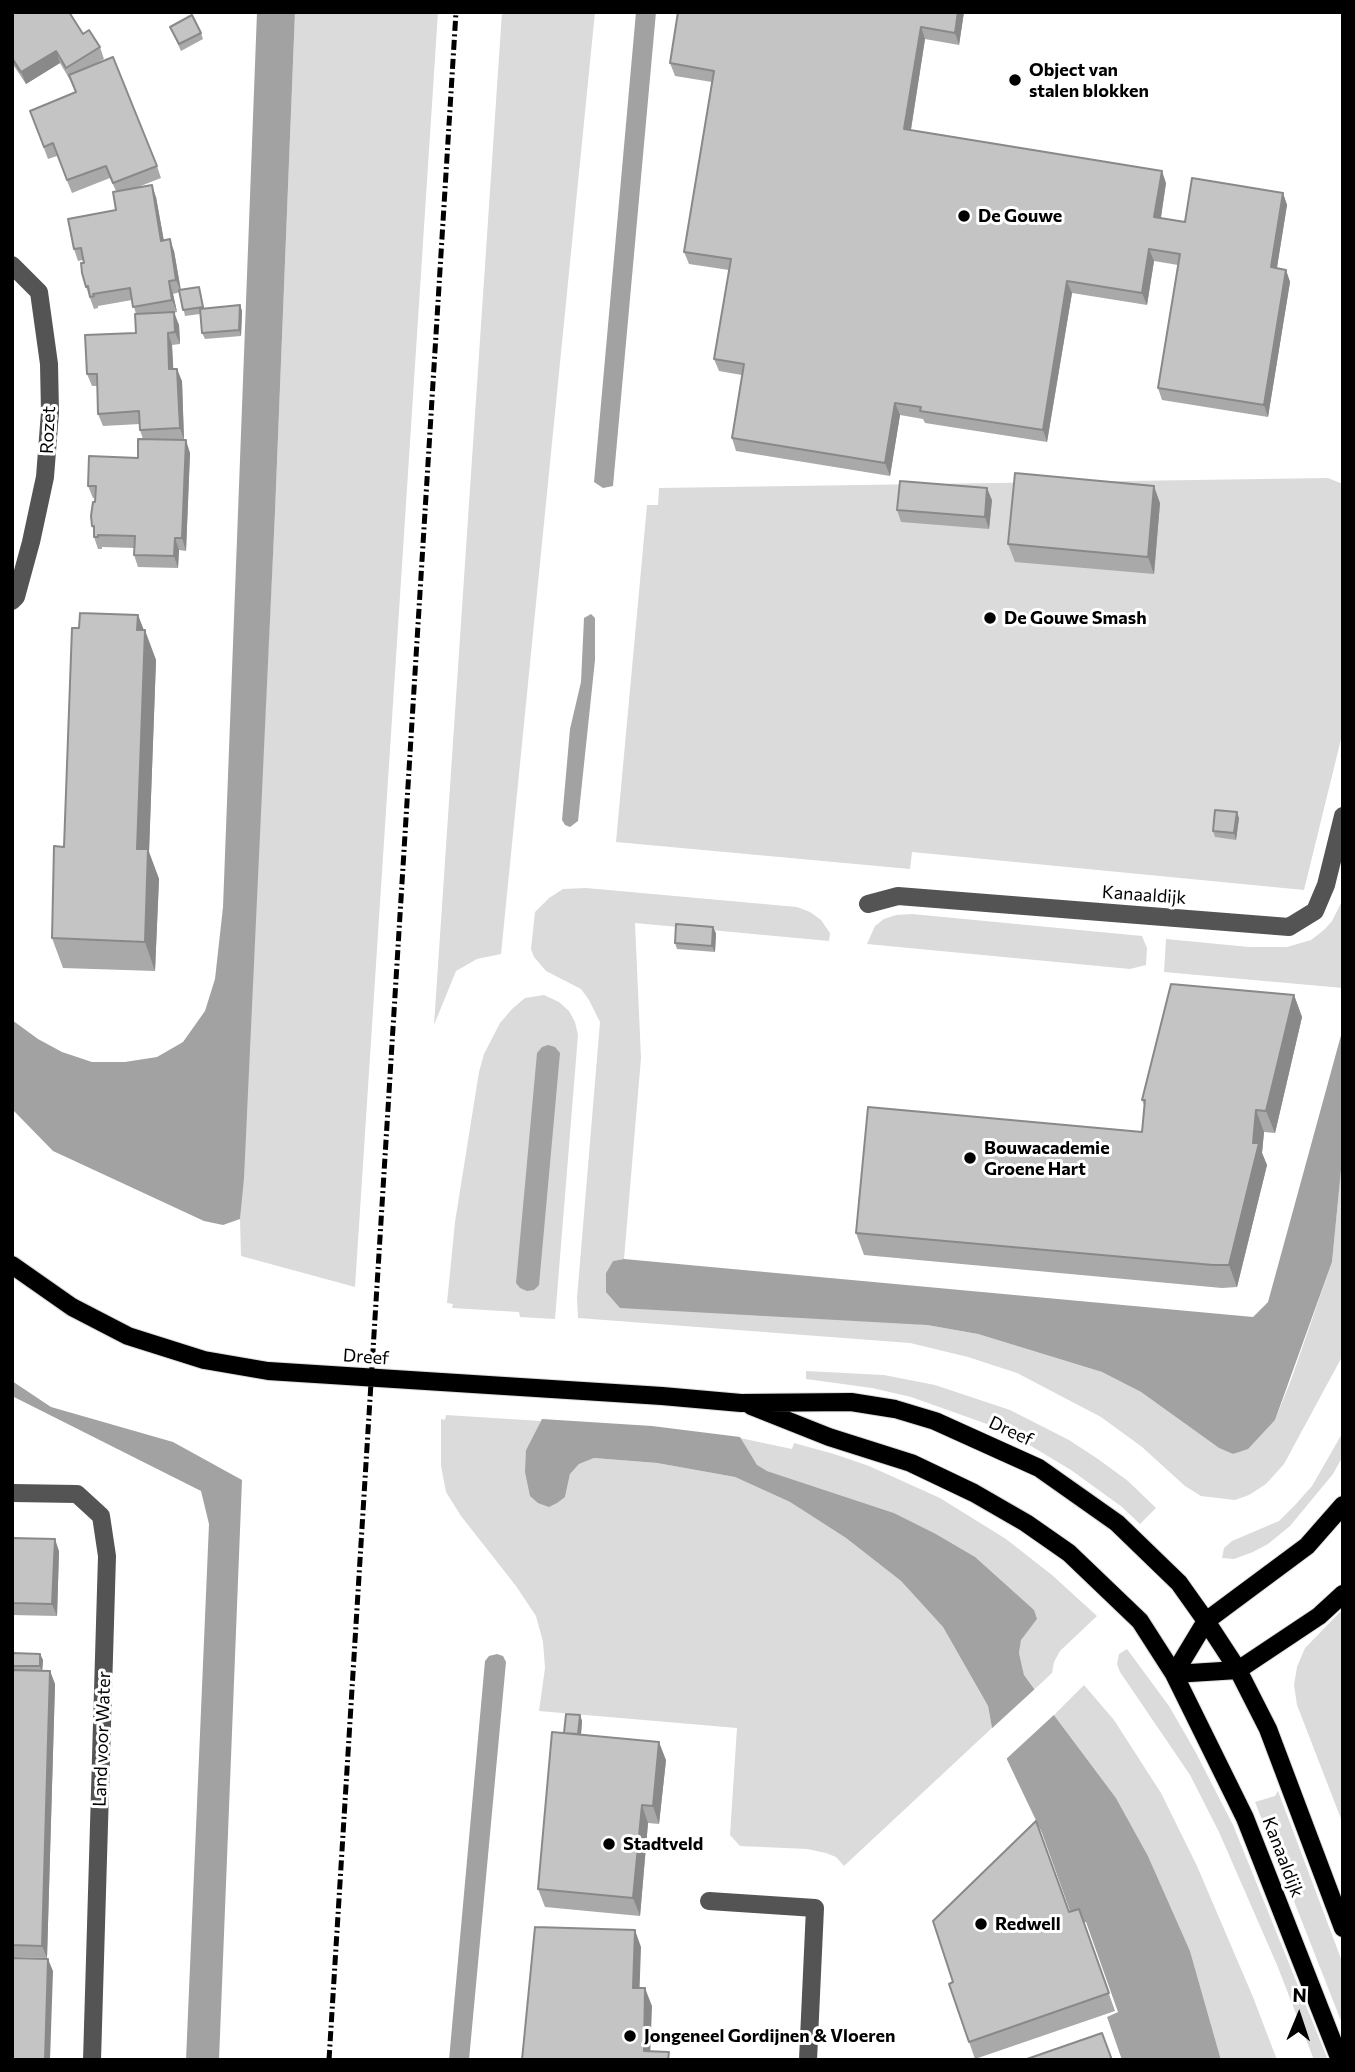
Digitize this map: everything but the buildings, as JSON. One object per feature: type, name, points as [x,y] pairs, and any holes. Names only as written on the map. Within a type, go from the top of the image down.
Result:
[{"type":"main road","name":"Dreef","points":[[12,1265],[72,1307],[128,1336],[204,1360],[268,1371],[741,1403],[851,1402],[895,1409],[935,1421],[1039,1468],[1117,1523],[1179,1583],[1206,1621]]},
{"type":"main road","name":"Dreef","points":[[741,1403],[830,1437],[911,1463],[974,1493],[1026,1523],[1069,1553],[1140,1621],[1174,1674]]},
{"type":"main road","points":[[1174,1674],[1206,1621],[1307,1546],[1343,1505]]},
{"type":"main road","points":[[1174,1674],[1238,1670],[1320,1616],[1343,1594]]},
{"type":"main road","name":"Kanaaldijk","points":[[1206,1621],[1238,1670],[1268,1729],[1343,1928]]},
{"type":"main road","name":"Kanaaldijk","points":[[1174,1674],[1245,1818],[1340,2060]]},
{"type":"street","name":"Rozet","points":[[12,265],[39,292],[49,364],[50,412],[45,477],[31,542],[16,597],[12,601]]},
{"type":"street","name":"Kanaaldijk","points":[[868,904],[898,896],[1289,927],[1315,911],[1326,885],[1343,816]]},
{"type":"street","name":"Land voor Water","points":[[12,1493],[77,1494],[101,1516],[107,1556],[92,2060]]},
{"type":"street","points":[[709,1900],[815,1908],[808,2060]]},
{"type":"shaded area","points":[[257,12],[295,12],[244,1178],[240,1219],[223,1225],[204,1221],[53,1151],[12,1109],[12,1020],[62,1052],[92,1062],[125,1062],[157,1057],[183,1042],[205,1011],[215,979],[223,907]]},
{"type":"shaded area","points":[[295,12],[438,12],[355,1287],[241,1256],[240,1219],[275,512]]},
{"type":"shaded area","points":[[502,12],[595,12],[501,954],[477,959],[456,971],[434,1025]]},
{"type":"shaded area","points":[[636,12],[656,12],[613,486],[603,488],[594,482]]},
{"type":"shaded area","name":"De Gouwe Smash","points":[[1328,478],[1343,484],[1343,731],[1304,890],[912,852],[910,869],[616,842],[647,505],[658,505],[659,488]]},
{"type":"shaded area","points":[[591,614],[595,618],[595,660],[578,821],[570,827],[562,820],[570,729],[581,682],[584,618]]},
{"type":"shaded area","points":[[586,888],[797,907],[821,920],[830,933],[829,941],[635,923],[641,1058],[624,1259],[613,1261],[606,1273],[606,1292],[927,1325],[978,1334],[1102,1372],[1141,1392],[1219,1448],[1234,1454],[1275,1420],[1291,1380],[1332,1262],[1343,1150],[1343,1355],[1284,1464],[1266,1484],[1249,1495],[1235,1500],[1201,1496],[1101,1417],[1017,1373],[968,1357],[910,1343],[578,1318],[577,1298],[600,1022],[581,989],[546,971],[531,949],[535,912],[563,889]]},
{"type":"shaded area","points":[[1343,899],[1343,988],[1164,972],[1166,939],[1249,947],[1287,947],[1311,940],[1324,930],[1332,921]]},
{"type":"shaded area","points":[[912,914],[1142,936],[1147,948],[1146,965],[1130,969],[867,944],[875,926],[884,919]]},
{"type":"shaded area","points":[[544,995],[559,1002],[569,1011],[578,1035],[555,1319],[520,1317],[519,1312],[452,1308],[453,1304],[447,1303],[455,1222],[484,1054],[500,1023],[512,1009],[525,998]]},
{"type":"shaded area","points":[[1343,1028],[1343,1150],[1332,1262],[1275,1420],[1248,1449],[1233,1454],[1219,1448],[1141,1392],[1102,1372],[978,1334],[927,1325],[620,1308],[606,1292],[606,1273],[613,1261],[624,1259],[1253,1317],[1268,1302]]},
{"type":"shaded area","points":[[548,1045],[555,1047],[560,1053],[539,1285],[534,1290],[527,1291],[516,1283],[537,1053]]},
{"type":"shaded area","points":[[806,1371],[884,1375],[935,1385],[1010,1410],[1069,1440],[1098,1459],[1128,1481],[1156,1508],[1140,1524],[1122,1507],[1071,1470],[987,1424],[911,1397],[872,1388],[806,1379]]},
{"type":"shaded area","points":[[12,1381],[51,1407],[173,1442],[242,1480],[219,2060],[186,2060],[209,1524],[201,1491],[12,1396]]},
{"type":"shaded area","points":[[446,1415],[541,1421],[526,1450],[565,1497],[570,1474],[579,1464],[594,1458],[657,1463],[735,1477],[790,1502],[846,1538],[901,1581],[943,1627],[988,1706],[992,1728],[844,1866],[836,1857],[807,1849],[740,1846],[730,1835],[737,1728],[539,1711],[545,1668],[543,1642],[536,1616],[446,1492],[441,1466],[441,1419],[445,1420]]},
{"type":"shaded area","points":[[542,1419],[652,1426],[740,1437],[757,1465],[767,1471],[894,1513],[975,1557],[1034,1610],[1037,1619],[1021,1640],[1019,1653],[1024,1675],[1116,1798],[1148,1856],[1190,1951],[1221,2060],[1122,2060],[1107,2017],[1118,2012],[1086,1922],[1075,1925],[1042,1833],[992,1728],[988,1706],[943,1627],[901,1581],[846,1538],[790,1502],[735,1477],[657,1463],[594,1458],[579,1464],[570,1474],[565,1497],[549,1507],[538,1503],[530,1496],[525,1472],[526,1450]]},
{"type":"shaded area","points":[[1343,1432],[1343,1456],[1333,1474],[1290,1526],[1253,1552],[1234,1559],[1222,1558],[1224,1548],[1232,1541],[1279,1521],[1295,1505],[1312,1486]]},
{"type":"shaded area","points":[[740,1438],[792,1449],[794,1443],[834,1454],[869,1466],[940,1498],[1006,1539],[1052,1575],[1097,1616],[1060,1651],[1052,1673],[1035,1689],[1024,1675],[1019,1653],[1021,1639],[1037,1619],[934,1533],[894,1513],[767,1471],[757,1466]]},
{"type":"shaded area","points":[[1343,1609],[1343,1824],[1297,1705],[1294,1685],[1297,1667],[1305,1648]]},
{"type":"shaded area","points":[[1127,1649],[1169,1706],[1233,1825],[1328,2060],[1314,2060],[1277,1965],[1219,1832],[1190,1775],[1120,1672],[1117,1664],[1119,1654]]},
{"type":"shaded area","points":[[489,1656],[503,1656],[506,1662],[469,2060],[449,2060],[485,1661]]},
{"type":"shaded area","points":[[1084,1685],[1114,1720],[1161,1793],[1197,1866],[1277,2060],[1221,2060],[1190,1951],[1148,1856],[1116,1798],[1054,1715]]},
{"type":"shaded area","points":[[1278,1791],[1343,1964],[1343,2026],[1255,1802],[1275,1796]]},
{"type":"pier","points":[[1037,1687],[1056,1713],[1004,1761],[989,1731]]},
{"type":"railway","points":[[329,2060],[456,12]]},
{"type":"place","name":"Object van stalen blokken","points":[[1015,80]]},
{"type":"place","name":"De Gouwe","points":[[964,216]]},
{"type":"place","name":"De Gouwe Smash","points":[[990,618]]},
{"type":"place","name":"Bouwacademie Groene Hart","points":[[970,1158]]},
{"type":"place","name":"Stadtveld","points":[[609,1844]]},
{"type":"place","name":"Redwell","points":[[981,1924]]},
{"type":"place","name":"Jongeneel Gordijnen & Vloeren","points":[[630,2036]]}]
